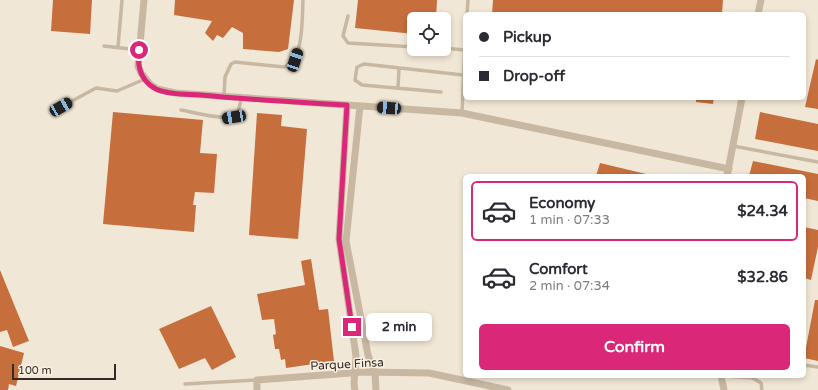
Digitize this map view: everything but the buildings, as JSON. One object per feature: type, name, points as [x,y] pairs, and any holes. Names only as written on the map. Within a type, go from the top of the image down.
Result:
[{"type":"street","points":[[144,0],[138,66],[145,78],[156,89],[163,91],[241,99],[462,113],[728,172],[742,100]]},
{"type":"street","points":[[758,12],[761,0]]},
{"type":"street","points":[[347,105],[339,239],[356,356],[354,374],[355,390]]},
{"type":"street","points":[[360,106],[346,241],[368,356],[375,374],[376,390]]},
{"type":"street","name":"Parque Finsa","points":[[257,380],[354,374],[364,372],[375,374],[429,373],[504,390]]},
{"type":"street","points":[[722,378],[724,390]]},
{"type":"street","points":[[257,380],[257,390]]},
{"type":"lane","points":[[118,47],[122,0]]},
{"type":"lane","points":[[224,97],[225,77],[231,64],[236,62],[284,67],[291,65],[295,60],[299,49],[303,0]]},
{"type":"lane","points":[[467,12],[468,0]]},
{"type":"lane","points":[[348,16],[343,36],[348,42],[407,46]]},
{"type":"lane","points":[[104,46],[139,50]]},
{"type":"lane","points":[[451,49],[463,50]]},
{"type":"lane","points":[[441,92],[362,85],[355,80],[357,67],[364,64],[463,75],[462,113]]},
{"type":"lane","points":[[398,88],[399,68]]},
{"type":"lane","points":[[61,107],[96,88],[117,91],[145,78]]},
{"type":"lane","points":[[182,110],[226,118],[234,117],[238,113],[241,99]]},
{"type":"lane","points":[[733,146],[818,162]]},
{"type":"lane","points":[[806,365],[818,367]]},
{"type":"lane","points":[[753,378],[761,383],[762,390]]},
{"type":"lane","name":"Parque Finsa","points":[[185,384],[257,380]]},
{"type":"route","points":[[139,50],[138,66],[141,73],[156,89],[163,91],[224,97],[347,105],[339,239],[352,327]]}]
